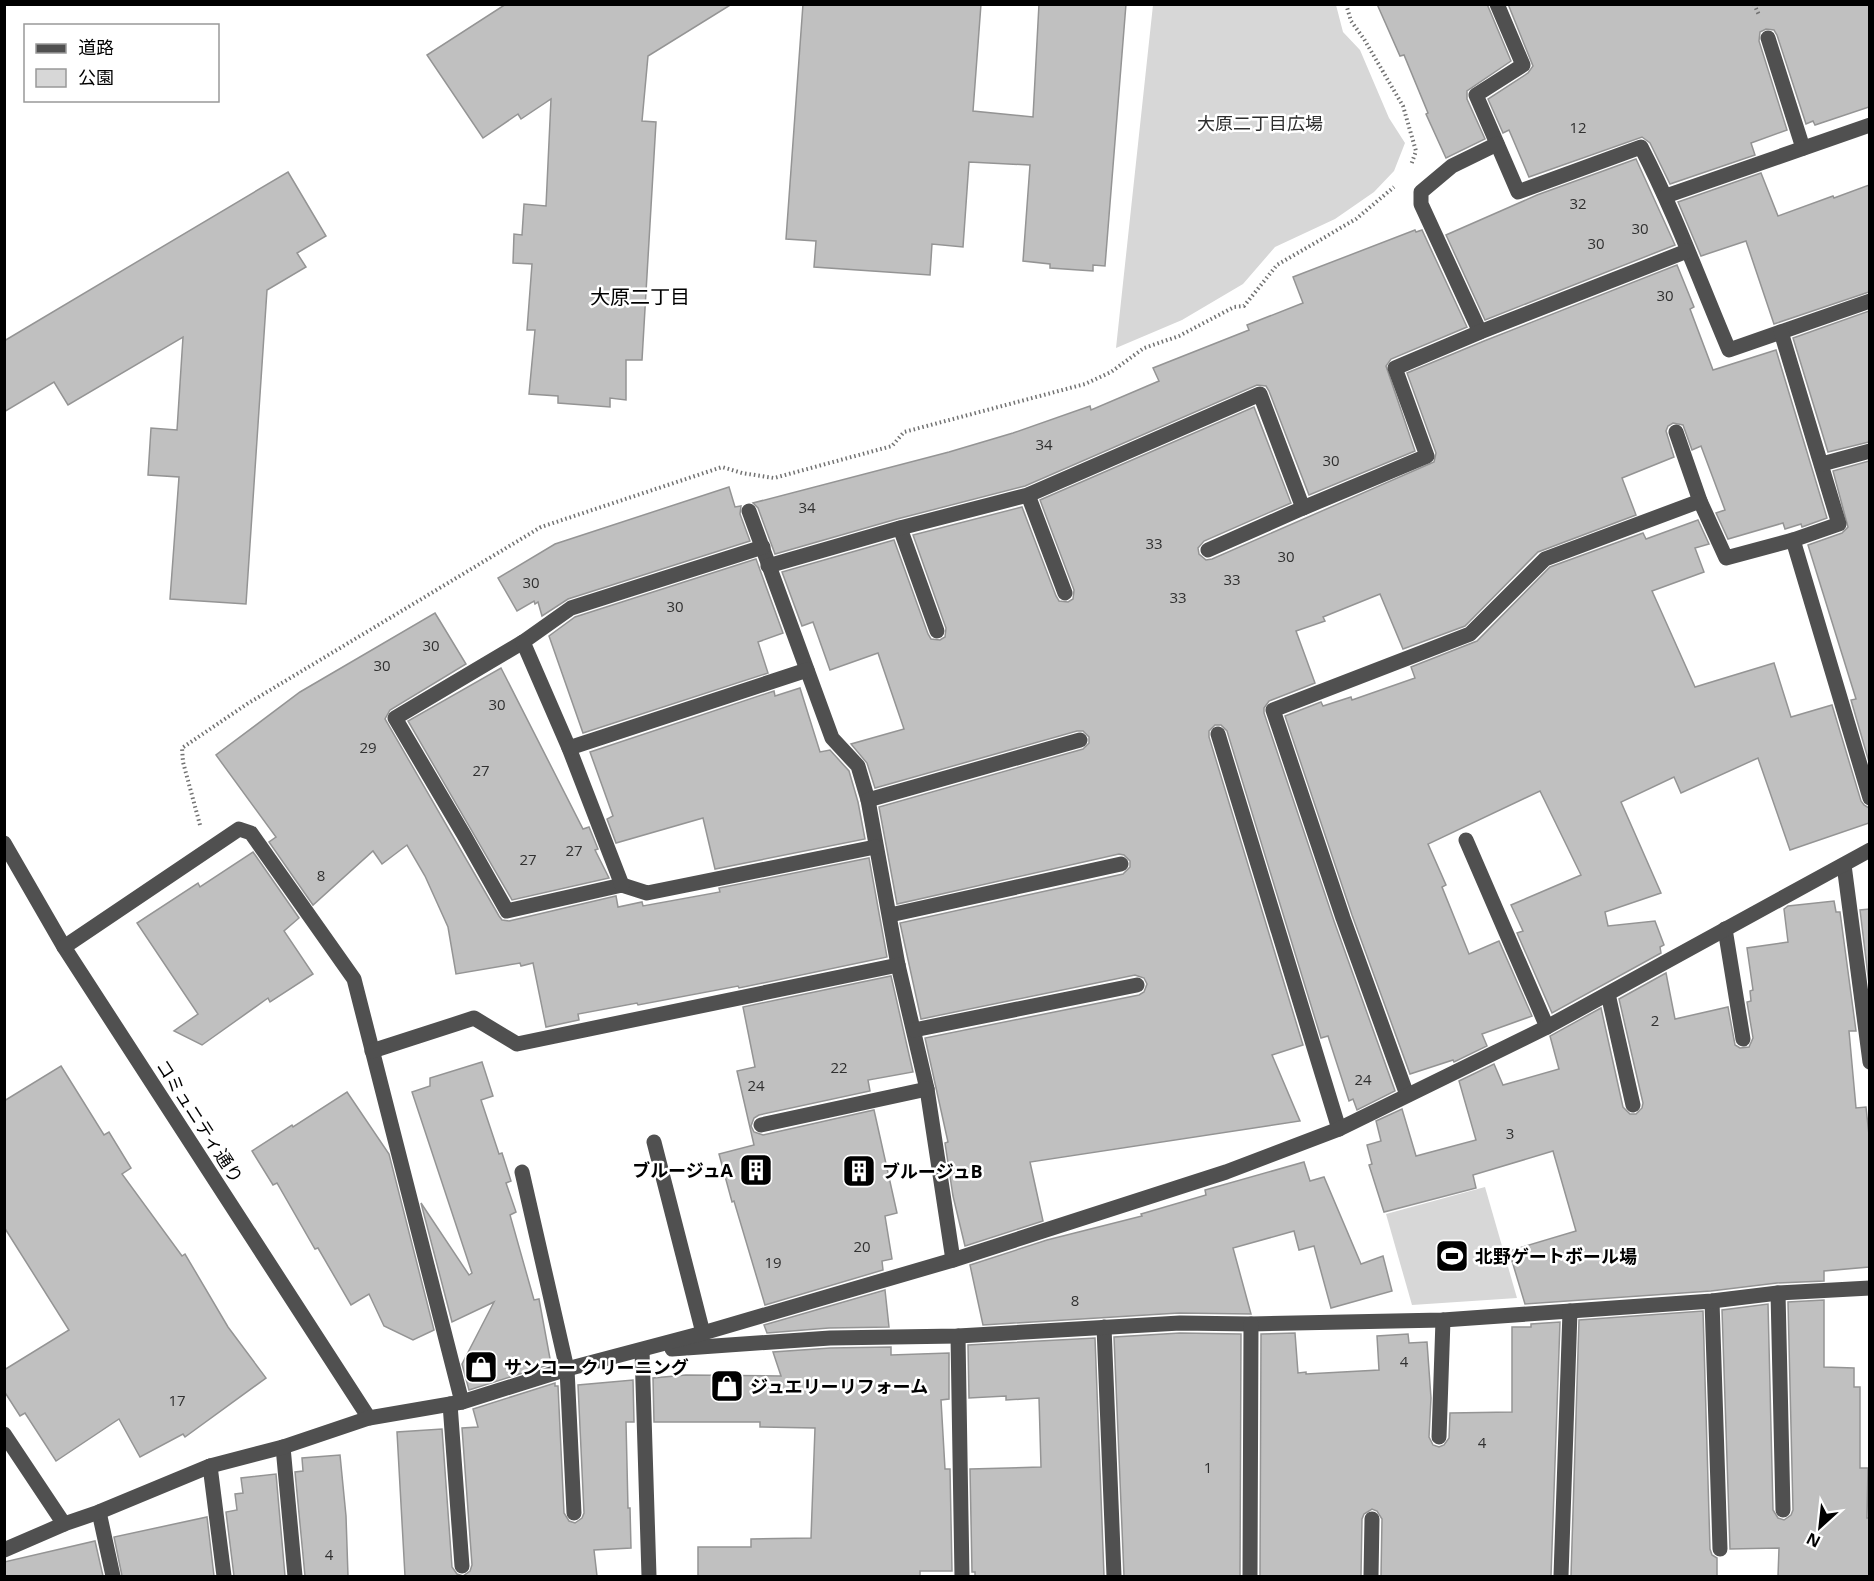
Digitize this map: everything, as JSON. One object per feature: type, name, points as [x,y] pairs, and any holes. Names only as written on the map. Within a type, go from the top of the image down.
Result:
[{"type":"street","points":[[1497,4],[1523,64],[1476,94],[1518,192],[1641,147],[1666,196],[1730,350],[1869,301]]},
{"type":"street","points":[[1768,38],[1803,148]]},
{"type":"street","points":[[1666,196],[1869,125]]},
{"type":"street","points":[[1480,332],[1422,204],[1421,192],[1452,166],[1497,144]]},
{"type":"street","points":[[1208,550],[1427,456],[1395,368],[1480,332],[1687,251]]},
{"type":"street","points":[[1676,432],[1700,501],[1726,558],[1793,540],[1839,524],[1781,332]]},
{"type":"street","points":[[768,566],[900,528],[1028,495],[1260,394],[1303,508]]},
{"type":"street","points":[[1822,464],[1869,451]]},
{"type":"street","points":[[1028,495],[1065,593]]},
{"type":"street","points":[[1407,1095],[1343,918],[1273,710],[1470,634],[1545,559],[1700,501]]},
{"type":"street","points":[[749,511],[832,738],[858,766],[868,800],[898,965],[927,1089],[953,1260]]},
{"type":"street","points":[[900,528],[937,631]]},
{"type":"street","points":[[1793,540],[1869,798]]},
{"type":"street","points":[[763,547],[571,608],[523,642],[395,718],[507,911],[622,885],[647,893],[876,848]]},
{"type":"street","points":[[523,642],[622,885]]},
{"type":"street","points":[[568,748],[807,670]]},
{"type":"street","points":[[1218,734],[1339,1129]]},
{"type":"street","points":[[868,800],[1080,740]]},
{"type":"street","points":[[64,947],[239,829],[251,833],[354,979],[456,1403],[462,1566]]},
{"type":"street","points":[[1466,840],[1547,1027]]},
{"type":"street","name":"コミュニティ通り","points":[[4,843],[64,947],[369,1418]]},
{"type":"street","points":[[4,1550],[210,1466],[283,1447],[369,1418],[456,1403],[567,1369],[642,1351],[953,1260],[1226,1172],[1339,1129],[1547,1027],[1869,850]]},
{"type":"street","points":[[890,915],[1121,864]]},
{"type":"street","points":[[1844,865],[1869,1062]]},
{"type":"street","points":[[1725,929],[1743,1039]]},
{"type":"street","points":[[372,1051],[474,1018],[517,1044],[898,965]]},
{"type":"street","points":[[914,1030],[1137,985]]},
{"type":"street","points":[[1608,994],[1633,1105]]},
{"type":"street","points":[[761,1125],[927,1089]]},
{"type":"street","points":[[654,1142],[703,1333]]},
{"type":"street","points":[[522,1172],[567,1369],[574,1514]]},
{"type":"street","points":[[642,1351],[830,1338],[958,1336],[1180,1323],[1251,1324],[1443,1320],[1712,1301],[1778,1293],[1869,1288]]},
{"type":"street","points":[[1778,1293],[1783,1510]]},
{"type":"street","points":[[1712,1301],[1720,1549]]},
{"type":"street","points":[[1561,1576],[1570,1311]]},
{"type":"street","points":[[1439,1437],[1443,1320]]},
{"type":"street","points":[[1250,1576],[1251,1324]]},
{"type":"street","points":[[1104,1327],[1114,1576]]},
{"type":"street","points":[[958,1336],[962,1576]]},
{"type":"street","points":[[642,1351],[649,1576]]},
{"type":"street","points":[[4,1434],[63,1524]]},
{"type":"street","points":[[283,1447],[295,1576]]},
{"type":"street","points":[[210,1466],[224,1576]]},
{"type":"street","points":[[99,1512],[113,1576]]},
{"type":"street","points":[[1371,1576],[1372,1520]]},
{"type":"path","points":[[1347,4],[1351,21],[1403,106],[1416,151]]},
{"type":"path","points":[[207,852],[183,762],[182,748],[247,704],[541,527],[722,467],[774,478],[892,446],[904,432],[1085,384],[1111,372],[1144,348],[1179,336],[1234,307],[1244,306],[1277,265],[1356,219],[1398,185]]},
{"type":"green space","name":"大原二丁目広場","points":[[1153,5],[1336,5],[1343,32],[1360,50],[1389,118],[1405,143],[1394,171],[1374,192],[1335,219],[1275,247],[1243,284],[1182,320],[1116,348]]},
{"type":"green space","name":"北野ゲートボール場","points":[[1485,1187],[1517,1298],[1412,1305],[1386,1214]]},
{"type":"building","points":[[506,4],[732,4],[648,56],[642,121],[656,122],[642,360],[626,360],[626,400],[610,398],[610,407],[558,403],[558,396],[529,394],[535,330],[527,330],[532,264],[513,263],[514,234],[522,235],[524,204],[546,206],[551,99],[521,119],[518,114],[483,138],[427,55]]},
{"type":"building","points":[[803,4],[981,4],[973,111],[1033,117],[1039,4],[1126,4],[1105,266],[1093,265],[1093,271],[1050,268],[1050,264],[1023,261],[1030,165],[969,162],[963,247],[932,244],[930,275],[814,267],[816,241],[786,239]]},
{"type":"building","points":[[1377,4],[1487,4],[1511,61],[1467,91],[1467,99],[1485,139],[1446,158],[1426,114],[1428,113],[1404,55],[1400,56]]},
{"type":"building","points":[[1508,4],[1869,4],[1869,107],[1815,125],[1813,121],[1806,124],[1777,35],[1774,30],[1766,29],[1760,32],[1759,41],[1787,130],[1751,143],[1755,155],[1670,184],[1650,143],[1642,137],[1529,177],[1509,130],[1503,133],[1488,99],[1528,73],[1533,66]]},
{"type":"building","points":[[1636,159],[1675,245],[1485,320],[1446,235],[1537,195]]},
{"type":"building","points":[[288,172],[326,236],[297,253],[306,267],[267,290],[246,604],[170,599],[179,477],[148,475],[151,428],[177,430],[183,337],[68,405],[54,382],[4,412],[4,341]]},
{"type":"building","points":[[1761,173],[1778,216],[1869,185],[1869,292],[1774,324],[1746,241],[1701,256],[1678,202]]},
{"type":"building","points":[[1415,230],[1416,232],[1422,230],[1467,327],[1391,359],[1386,366],[1415,451],[1309,495],[1269,391],[1266,386],[1257,385],[1025,486],[775,554],[758,508],[753,503],[949,452],[1090,406],[1091,410],[1159,381],[1153,368],[1249,330],[1247,325],[1303,303],[1293,277]]},
{"type":"building","points":[[1677,265],[1694,307],[1690,309],[1713,370],[1776,350],[1827,518],[1802,527],[1801,524],[1785,529],[1783,523],[1728,539],[1716,513],[1725,510],[1701,446],[1692,450],[1683,425],[1673,423],[1666,431],[1674,457],[1622,478],[1636,515],[1538,552],[1465,626],[1403,649],[1380,594],[1323,617],[1325,621],[1296,631],[1315,683],[1269,701],[1264,708],[1264,713],[1334,921],[1395,1091],[1357,1110],[1353,1099],[1349,1101],[1328,1036],[1321,1038],[1227,731],[1221,725],[1215,725],[1209,731],[1209,737],[1303,1045],[1272,1055],[1300,1121],[1030,1162],[1043,1221],[965,1246],[953,1196],[945,1143],[948,1142],[925,1038],[1139,995],[1144,992],[1147,984],[1144,978],[1135,975],[921,1019],[900,923],[1123,874],[1130,867],[1130,861],[1124,855],[1119,854],[897,904],[879,807],[1083,749],[1089,743],[1089,737],[1083,731],[1077,731],[875,788],[867,763],[851,744],[904,729],[878,653],[830,670],[813,622],[802,626],[782,572],[894,540],[928,634],[931,639],[940,640],[945,637],[946,628],[913,535],[1022,507],[1056,596],[1059,601],[1068,602],[1073,599],[1074,590],[1040,500],[1254,407],[1291,503],[1204,541],[1198,548],[1199,554],[1206,560],[1212,559],[1434,462],[1436,453],[1407,373]]},
{"type":"building","points":[[1869,311],[1869,442],[1828,452],[1793,338]]},
{"type":"building","points":[[1869,461],[1869,762],[1851,700],[1856,699],[1808,545],[1842,533],[1848,527],[1833,471]]},
{"type":"building","points":[[729,487],[735,507],[741,506],[740,514],[750,541],[568,599],[542,616],[538,602],[535,604],[534,601],[517,611],[498,578],[555,544]]},
{"type":"building","points":[[1698,520],[1709,544],[1695,548],[1704,572],[1652,591],[1695,687],[1774,663],[1791,717],[1832,705],[1861,801],[1869,808],[1869,823],[1790,850],[1758,758],[1681,793],[1674,777],[1621,802],[1661,893],[1605,912],[1608,926],[1655,921],[1664,945],[1660,947],[1661,953],[1552,1013],[1517,933],[1523,931],[1511,905],[1581,875],[1540,791],[1428,844],[1446,885],[1442,887],[1469,954],[1499,941],[1532,1016],[1482,1034],[1487,1046],[1454,1062],[1453,1060],[1410,1074],[1352,915],[1285,716],[1321,702],[1323,706],[1351,697],[1352,700],[1415,678],[1411,667],[1477,641],[1550,567],[1643,533],[1646,539]]},
{"type":"building","points":[[756,559],[783,633],[758,642],[768,673],[583,733],[549,636],[575,617]]},
{"type":"building","points":[[435,613],[466,664],[390,710],[385,719],[502,920],[509,921],[616,896],[618,907],[642,902],[643,906],[720,892],[719,888],[869,858],[887,957],[739,988],[738,986],[578,1014],[579,1020],[546,1027],[533,963],[521,966],[520,963],[456,974],[448,927],[425,876],[407,845],[382,864],[373,851],[313,905],[269,842],[276,837],[216,755],[300,692]]},
{"type":"building","points":[[501,668],[583,829],[589,827],[598,849],[595,850],[609,878],[512,900],[408,721]]},
{"type":"building","points":[[800,688],[820,752],[830,750],[849,771],[865,839],[715,869],[703,818],[616,843],[607,819],[613,816],[590,752],[774,691],[775,696]]},
{"type":"building","points":[[253,852],[299,918],[284,931],[313,974],[270,1002],[268,998],[202,1045],[174,1031],[198,1014],[137,923],[198,883],[200,887]]},
{"type":"building","points":[[1834,901],[1836,912],[1840,912],[1856,1031],[1849,1031],[1856,1108],[1866,1107],[1869,1135],[1869,1267],[1824,1271],[1824,1281],[1525,1304],[1509,1251],[1576,1231],[1553,1151],[1473,1175],[1476,1188],[1384,1212],[1369,1165],[1372,1164],[1367,1145],[1381,1141],[1376,1121],[1402,1109],[1416,1156],[1476,1140],[1459,1081],[1494,1064],[1503,1085],[1559,1069],[1550,1036],[1601,1008],[1623,1107],[1630,1114],[1636,1114],[1642,1108],[1643,1103],[1619,999],[1666,973],[1675,1019],[1728,1007],[1735,1045],[1740,1048],[1749,1047],[1753,1038],[1747,1002],[1751,1001],[1750,991],[1753,990],[1747,948],[1788,942],[1784,909],[1788,906]]},
{"type":"building","points":[[1869,909],[1869,984],[1860,910]]},
{"type":"building","points":[[891,976],[913,1072],[868,1080],[870,1091],[759,1115],[754,1118],[751,1126],[754,1132],[763,1135],[874,1110],[897,1213],[885,1216],[892,1259],[882,1261],[883,1270],[765,1305],[719,1154],[754,1145],[737,1071],[755,1067],[743,1007]]},
{"type":"building","points":[[482,1062],[493,1096],[481,1100],[499,1154],[502,1153],[511,1181],[506,1183],[516,1212],[510,1215],[534,1300],[539,1299],[551,1364],[469,1390],[462,1364],[494,1302],[452,1322],[421,1203],[469,1275],[472,1273],[412,1092],[430,1086],[430,1078]]},
{"type":"building","points":[[61,1066],[104,1135],[109,1132],[131,1168],[122,1174],[182,1256],[185,1254],[228,1327],[266,1378],[185,1437],[183,1434],[140,1457],[119,1419],[56,1461],[25,1413],[20,1416],[4,1391],[4,1370],[69,1330],[4,1227],[4,1101]]},
{"type":"building","points":[[347,1092],[389,1154],[434,1330],[413,1340],[384,1326],[369,1294],[351,1305],[277,1183],[273,1185],[252,1151]]},
{"type":"building","points":[[1304,1162],[1310,1181],[1324,1177],[1361,1264],[1383,1256],[1392,1291],[1331,1308],[1314,1246],[1299,1250],[1294,1231],[1233,1248],[1251,1314],[1179,1313],[983,1325],[970,1265],[1047,1240],[1142,1216],[1141,1214],[1206,1195],[1205,1190]]},
{"type":"building","points":[[885,1290],[889,1327],[829,1328],[767,1333],[764,1325]]},
{"type":"building","points":[[1824,1300],[1824,1367],[1854,1368],[1854,1387],[1860,1387],[1860,1468],[1868,1468],[1869,1576],[1778,1576],[1779,1548],[1730,1549],[1722,1310],[1768,1304],[1773,1510],[1778,1518],[1784,1520],[1791,1515],[1793,1510],[1788,1302]]},
{"type":"building","points":[[1703,1311],[1710,1549],[1712,1555],[1717,1558],[1717,1576],[1571,1576],[1579,1320]]},
{"type":"building","points":[[1560,1322],[1551,1576],[1381,1576],[1382,1519],[1377,1511],[1372,1509],[1364,1514],[1362,1519],[1361,1576],[1260,1576],[1261,1334],[1295,1333],[1298,1373],[1306,1372],[1306,1374],[1379,1370],[1377,1336],[1408,1334],[1409,1343],[1427,1342],[1431,1398],[1429,1437],[1433,1445],[1439,1447],[1444,1445],[1449,1438],[1450,1413],[1512,1412],[1512,1327],[1531,1327],[1531,1324]]},
{"type":"building","points":[[1180,1333],[1241,1334],[1240,1576],[1124,1576],[1114,1337]]},
{"type":"building","points":[[1095,1338],[1104,1576],[975,1576],[975,1572],[972,1572],[970,1469],[1041,1467],[1039,1398],[1006,1400],[1006,1396],[969,1398],[968,1345]]},
{"type":"building","points":[[891,1347],[891,1355],[949,1353],[949,1399],[941,1400],[945,1469],[950,1469],[952,1571],[920,1571],[920,1576],[698,1576],[698,1547],[751,1547],[751,1539],[811,1538],[815,1428],[760,1427],[760,1422],[654,1422],[653,1378],[686,1375],[781,1376],[773,1352]]},
{"type":"building","points":[[633,1380],[634,1422],[626,1422],[631,1548],[594,1550],[597,1576],[463,1576],[470,1571],[472,1565],[462,1428],[478,1427],[473,1409],[555,1383],[555,1386],[558,1386],[564,1513],[569,1521],[575,1523],[582,1518],[584,1513],[578,1385]]},
{"type":"building","points":[[442,1429],[452,1567],[457,1574],[463,1576],[405,1576],[397,1432]]},
{"type":"building","points":[[340,1455],[346,1516],[348,1576],[305,1576],[295,1472],[303,1471],[302,1458]]},
{"type":"building","points":[[276,1474],[285,1576],[234,1576],[226,1512],[237,1510],[235,1494],[243,1493],[241,1478]]},
{"type":"building","points":[[207,1517],[214,1576],[122,1576],[114,1537]]},
{"type":"building","points":[[95,1541],[103,1576],[4,1576],[4,1562]]},
{"type":"place","name":"ブルージュA","points":[[756,1170]]},
{"type":"place","name":"ブルージュB","points":[[859,1171]]},
{"type":"place","name":"北野ゲートボール場","points":[[1452,1256]]},
{"type":"place","name":"サンコー クリーニング","points":[[481,1367]]},
{"type":"place","name":"ジュエリーリフォーム","points":[[727,1386]]},
{"type":"district","name":"大原二丁目","points":[[640,296]]}]
